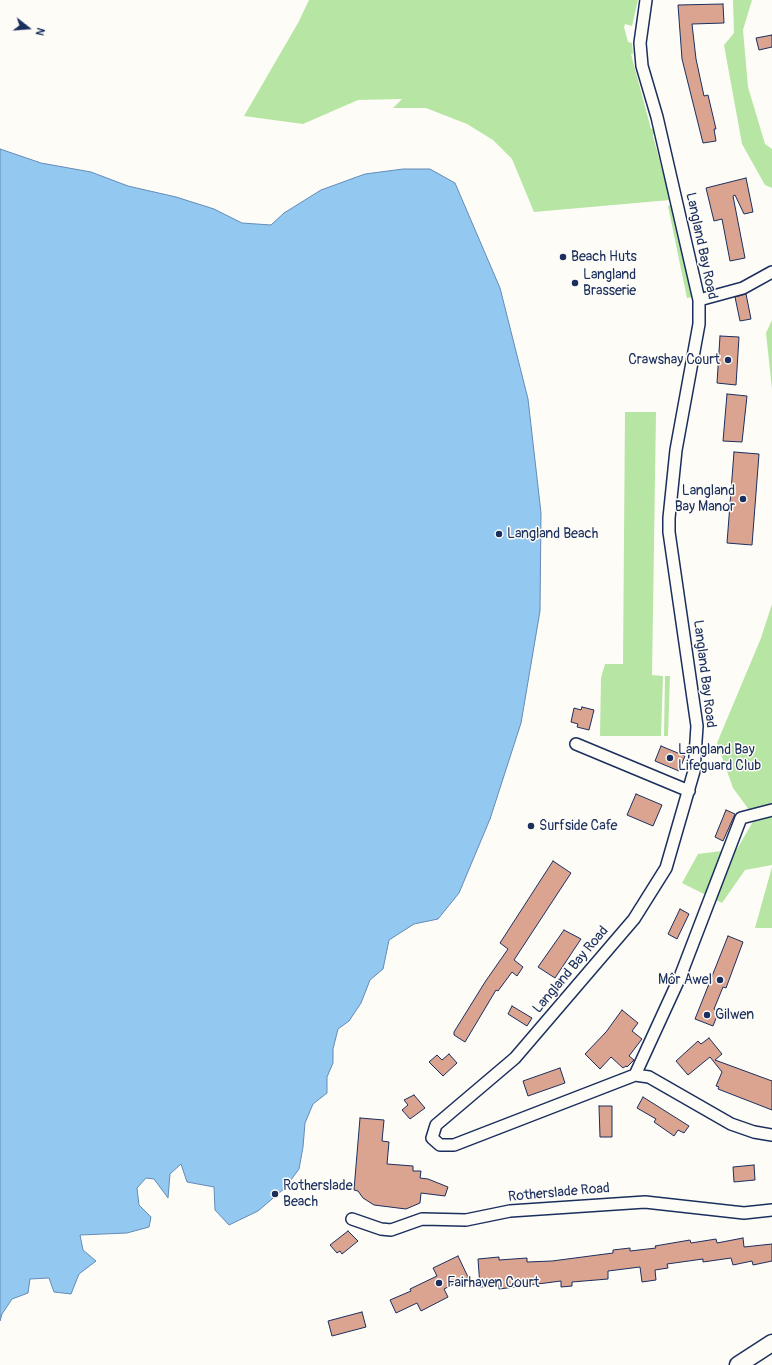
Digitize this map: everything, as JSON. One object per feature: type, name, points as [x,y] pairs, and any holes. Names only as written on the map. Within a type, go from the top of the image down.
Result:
[{"type":"street","name":"Langland Bay Road","points":[[636,1075],[454,1145],[440,1145],[432,1138],[436,1125],[515,1058],[634,919],[666,868],[694,771],[697,726],[669,532],[669,518],[676,450],[699,324],[698,300],[657,118],[642,66],[640,43],[646,0]]},
{"type":"street","points":[[698,300],[743,288],[772,272]]},
{"type":"street","points":[[576,744],[689,791]]},
{"type":"street","points":[[772,810],[741,818],[680,977],[636,1075],[649,1078],[730,1124],[754,1132],[772,1135]]},
{"type":"street","name":"Rotherslade Road","points":[[352,1219],[381,1229],[390,1230],[422,1219],[466,1220],[510,1211],[645,1202],[744,1213],[772,1210]]},
{"type":"street","points":[[738,1365],[772,1343]]},
{"type":"green space","points":[[309,0],[638,0],[632,26],[625,24],[624,27],[628,42],[632,43],[633,54],[631,54],[651,129],[655,129],[653,136],[670,200],[534,212],[512,159],[493,140],[467,124],[426,108],[393,108],[402,99],[358,100],[303,124],[244,116],[298,23]]},
{"type":"green space","points":[[733,0],[752,0],[743,30],[748,87],[765,144],[772,149],[772,188],[765,185],[742,144],[724,45],[734,33]]},
{"type":"green space","points":[[672,204],[692,297],[687,298],[668,206]]},
{"type":"green space","points":[[772,320],[772,389],[766,333]]},
{"type":"green space","points":[[625,412],[656,412],[652,675],[663,676],[661,736],[600,736],[601,678],[605,664],[623,664]]},
{"type":"green space","points":[[772,604],[772,865],[745,870],[722,903],[682,883],[698,854],[737,849],[755,818],[733,788],[717,743],[761,638]]},
{"type":"green space","points":[[665,676],[670,676],[668,736],[664,736]]},
{"type":"green space","points":[[772,867],[772,928],[755,928]]},
{"type":"water","points":[[0,149],[41,163],[91,172],[128,186],[176,197],[214,209],[242,223],[271,225],[284,213],[321,190],[365,174],[403,169],[430,169],[455,183],[500,288],[528,399],[541,513],[540,611],[521,723],[490,819],[459,893],[438,919],[414,924],[389,940],[383,969],[370,980],[361,1003],[349,1021],[338,1029],[333,1049],[333,1063],[327,1077],[327,1093],[313,1104],[305,1123],[299,1169],[285,1188],[258,1211],[229,1225],[215,1210],[214,1187],[187,1182],[181,1164],[170,1174],[168,1198],[154,1179],[146,1178],[137,1188],[139,1205],[151,1217],[149,1227],[127,1233],[80,1235],[83,1250],[96,1261],[79,1274],[71,1294],[54,1292],[49,1278],[30,1279],[28,1293],[12,1299],[2,1314],[0,1321]]},
{"type":"building","points":[[723,4],[724,23],[692,24],[696,59],[704,96],[708,95],[716,129],[714,129],[716,141],[703,143],[682,59],[678,5]]},
{"type":"building","points":[[772,35],[772,47],[759,50],[756,38]]},
{"type":"building","points":[[746,178],[753,212],[744,214],[735,195],[733,196],[745,258],[730,261],[722,219],[714,221],[706,188]]},
{"type":"building","points":[[746,294],[751,319],[740,321],[735,297]]},
{"type":"building","name":"Crawshay Court","points":[[720,336],[739,337],[736,385],[717,383]]},
{"type":"building","name":"Crawshay Court","points":[[727,394],[747,396],[742,442],[723,441]]},
{"type":"building","name":"Langland Bay Manor","points":[[734,452],[759,454],[752,545],[727,543]]},
{"type":"building","points":[[582,707],[594,710],[589,730],[577,727],[578,724],[571,722],[574,708],[581,710]]},
{"type":"building","name":"Langland Bay Lifeguard Club","points":[[661,746],[685,756],[679,771],[655,761]]},
{"type":"building","points":[[636,794],[662,805],[653,826],[627,815]]},
{"type":"building","points":[[726,810],[735,814],[723,841],[715,837]]},
{"type":"building","points":[[553,861],[571,873],[514,960],[523,967],[517,976],[512,972],[498,991],[496,990],[465,1042],[454,1035],[454,1032],[485,982],[508,949],[500,943]]},
{"type":"building","points":[[680,909],[689,914],[677,939],[668,934]]},
{"type":"building","points":[[564,930],[581,939],[555,978],[538,967]]},
{"type":"building","points":[[728,936],[743,942],[726,988],[723,987],[714,1009],[719,1011],[713,1026],[695,1019]]},
{"type":"building","points":[[512,1006],[532,1018],[527,1026],[508,1014]]},
{"type":"building","points":[[622,1010],[638,1023],[632,1031],[642,1039],[629,1056],[634,1060],[627,1067],[626,1066],[623,1068],[611,1057],[600,1069],[585,1054],[606,1032]]},
{"type":"building","points":[[709,1038],[722,1054],[715,1060],[772,1081],[772,1110],[718,1089],[719,1087],[716,1086],[722,1072],[710,1057],[688,1075],[676,1061],[698,1041],[701,1044]]},
{"type":"building","points":[[449,1054],[457,1063],[443,1076],[429,1062],[437,1055],[442,1060]]},
{"type":"building","points":[[560,1068],[565,1083],[528,1096],[523,1081]]},
{"type":"building","points":[[414,1095],[425,1108],[410,1119],[402,1110],[408,1105],[404,1100]]},
{"type":"building","points":[[643,1097],[689,1126],[684,1133],[678,1130],[674,1136],[654,1122],[656,1119],[637,1108]]},
{"type":"building","points":[[599,1106],[612,1106],[612,1137],[600,1137]]},
{"type":"building","points":[[360,1118],[384,1120],[382,1141],[389,1142],[387,1164],[413,1166],[413,1171],[421,1171],[420,1178],[428,1179],[448,1187],[445,1196],[421,1193],[420,1203],[406,1209],[374,1205],[363,1198],[358,1191],[354,1190]]},
{"type":"building","points":[[754,1165],[755,1180],[734,1182],[733,1167]]},
{"type":"building","points":[[348,1231],[358,1241],[342,1254],[340,1251],[337,1253],[330,1245]]},
{"type":"building","points":[[743,1238],[744,1247],[772,1244],[772,1261],[753,1265],[752,1261],[733,1265],[731,1258],[703,1262],[703,1259],[667,1264],[668,1268],[655,1270],[656,1280],[642,1282],[640,1267],[608,1271],[608,1279],[572,1282],[572,1286],[561,1287],[561,1281],[499,1289],[499,1286],[480,1287],[478,1259],[499,1257],[499,1260],[527,1258],[527,1262],[552,1261],[613,1253],[613,1250],[630,1248],[630,1251],[656,1248],[655,1246],[690,1240],[691,1243],[716,1239],[717,1243]]},
{"type":"building","name":"Fairhaven Court","points":[[458,1256],[468,1277],[444,1289],[448,1297],[421,1311],[417,1303],[396,1313],[390,1300],[411,1291],[410,1289],[437,1276],[433,1268]]},
{"type":"building","points":[[362,1312],[366,1327],[332,1336],[328,1321]]},
{"type":"place","name":"Beach Huts","points":[[563,257]]},
{"type":"place","name":"Langland Brasserie","points":[[575,283]]},
{"type":"place","name":"Crawshay Court","points":[[728,360]]},
{"type":"place","name":"Langland Bay Manor","points":[[743,499]]},
{"type":"place","name":"Langland Beach","points":[[499,534]]},
{"type":"place","name":"Langland Bay Lifeguard Club","points":[[670,758]]},
{"type":"place","name":"Surfside Cafe","points":[[531,826]]},
{"type":"place","name":"Môr Awel","points":[[720,980]]},
{"type":"place","name":"Gilwen","points":[[707,1015]]},
{"type":"place","name":"Rotherslade Beach","points":[[275,1194]]},
{"type":"place","name":"Fairhaven Court","points":[[439,1283]]}]
